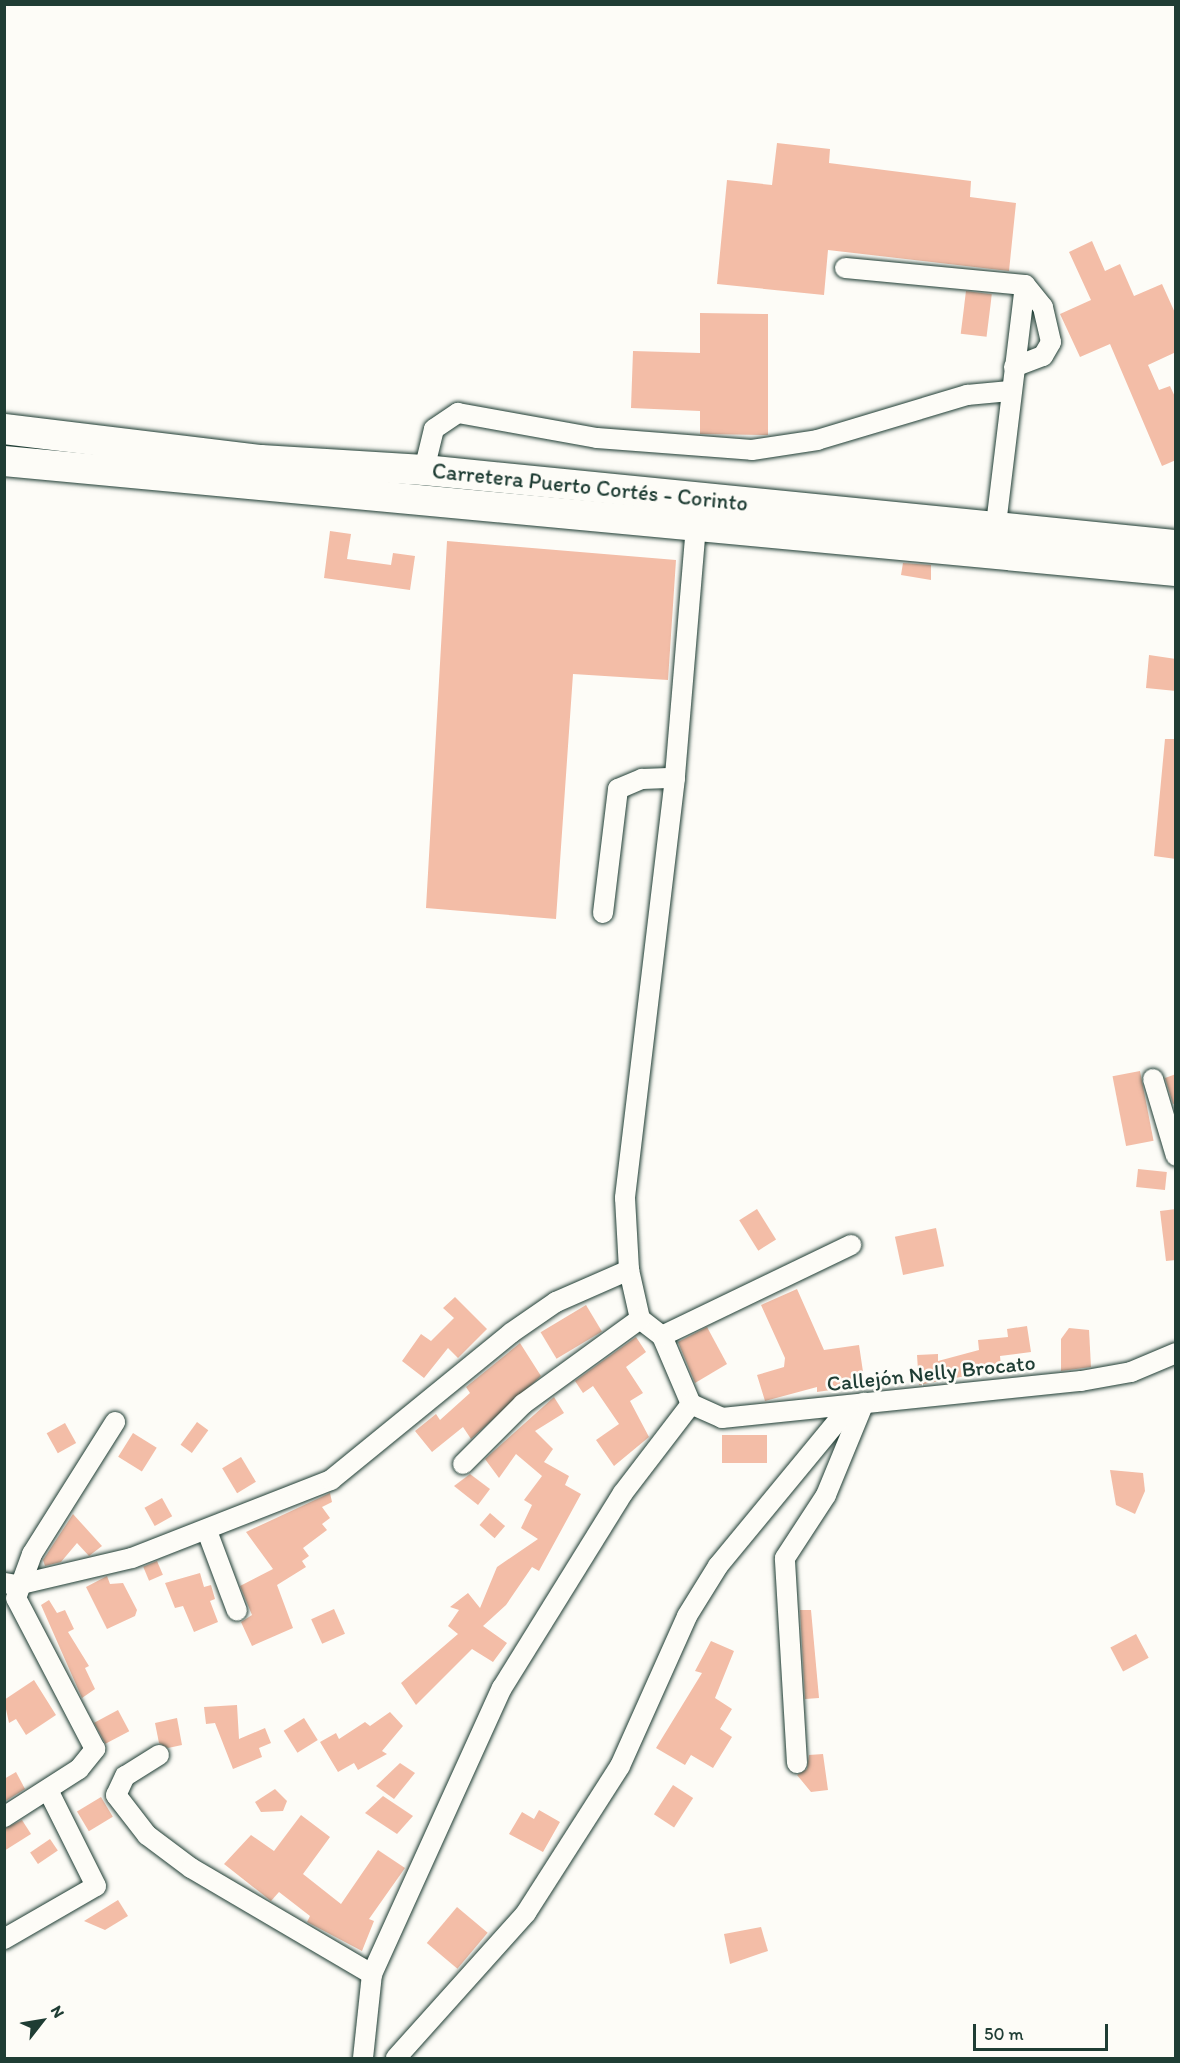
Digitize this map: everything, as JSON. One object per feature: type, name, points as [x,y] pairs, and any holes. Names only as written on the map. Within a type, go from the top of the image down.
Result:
[{"type":"highway","name":"Carretera Puerto Cortés - Corinto","points":[[4,429],[271,461],[424,471],[697,512],[1176,571]]},
{"type":"highway","name":"Carretera Puerto Cortés - Corinto","points":[[4,461],[697,512],[996,526],[1176,545]]},
{"type":"street","points":[[845,268],[1025,285],[1043,307],[1052,342],[1044,356],[1014,367]]},
{"type":"street","points":[[996,526],[1010,392],[1025,285]]},
{"type":"street","points":[[424,471],[434,429],[458,413],[597,438],[752,450],[818,440],[967,395],[1010,392]]},
{"type":"street","points":[[363,2058],[372,1974],[502,1688],[623,1493],[691,1404],[662,1336],[640,1319],[629,1270],[625,1198],[675,778],[697,512]]},
{"type":"street","points":[[603,913],[618,789],[642,779],[675,778]]},
{"type":"street","points":[[1153,1079],[1176,1156]]},
{"type":"street","points":[[662,1336],[851,1245]]},
{"type":"street","points":[[10,1593],[132,1558],[207,1531],[331,1480],[510,1333],[565,1297],[629,1270]]},
{"type":"street","points":[[463,1464],[523,1404],[640,1319]]},
{"type":"street","name":"Callejón Nelly Brocato","points":[[691,1404],[722,1418],[1080,1381],[1131,1372],[1176,1353]]},
{"type":"street","points":[[797,1763],[785,1558],[826,1495],[857,1404]]},
{"type":"street","points":[[396,2058],[526,1913],[620,1766],[687,1616],[718,1566],[857,1404]]},
{"type":"street","points":[[10,1593],[115,1422]]},
{"type":"street","points":[[207,1531],[237,1611]]},
{"type":"street","points":[[4,1816],[48,1790],[91,1759],[94,1749],[10,1593]]},
{"type":"street","points":[[159,1755],[126,1776],[116,1794],[147,1835],[191,1868],[372,1974]]},
{"type":"street","points":[[4,1939],[96,1886],[48,1790]]},
{"type":"building","points":[[777,143],[830,149],[829,163],[971,181],[970,197],[1016,203],[1009,271],[828,250],[824,295],[717,284],[727,180],[772,185]]},
{"type":"building","points":[[1092,241],[1105,271],[1120,264],[1134,296],[1162,284],[1176,315],[1176,352],[1148,365],[1159,390],[1170,386],[1176,399],[1176,460],[1162,466],[1110,344],[1080,357],[1060,314],[1091,300],[1069,252]]},
{"type":"building","points":[[966,291],[992,294],[987,337],[961,334]]},
{"type":"building","points":[[700,313],[768,314],[768,435],[700,434],[700,411],[631,408],[633,351],[700,353]]},
{"type":"building","points":[[330,531],[351,534],[347,559],[391,565],[393,553],[415,556],[410,590],[324,578]]},
{"type":"building","points":[[447,541],[676,560],[668,680],[573,674],[556,919],[426,908]]},
{"type":"building","points":[[903,563],[931,565],[931,580],[901,575]]},
{"type":"building","points":[[1149,655],[1176,659],[1176,691],[1146,688]]},
{"type":"building","points":[[1165,739],[1176,739],[1176,859],[1154,856]]},
{"type":"building","points":[[1140,1071],[1154,1141],[1126,1146],[1113,1076]]},
{"type":"building","points":[[1176,1074],[1176,1103],[1173,1104],[1165,1078]]},
{"type":"building","points":[[1138,1169],[1167,1172],[1165,1190],[1136,1187]]},
{"type":"building","points":[[757,1209],[776,1240],[758,1251],[739,1220]]},
{"type":"building","points":[[1176,1209],[1176,1260],[1166,1261],[1160,1211]]},
{"type":"building","points":[[936,1228],[944,1266],[903,1275],[895,1237]]},
{"type":"building","points":[[797,1289],[824,1350],[859,1345],[865,1385],[817,1392],[817,1387],[765,1401],[757,1375],[784,1367],[785,1358],[761,1305]]},
{"type":"building","points":[[455,1297],[487,1329],[458,1358],[448,1348],[424,1378],[402,1361],[421,1334],[431,1341],[454,1318],[443,1308]]},
{"type":"building","points":[[586,1305],[602,1332],[557,1359],[541,1332]]},
{"type":"building","points":[[1027,1326],[1031,1352],[1000,1356],[1001,1366],[975,1370],[976,1374],[919,1385],[917,1355],[938,1354],[938,1361],[979,1350],[978,1340],[1008,1337],[1007,1329]]},
{"type":"building","points":[[707,1327],[727,1364],[695,1383],[678,1342]]},
{"type":"building","points":[[1069,1328],[1089,1330],[1091,1367],[1061,1371],[1061,1339]]},
{"type":"building","points":[[636,1337],[646,1352],[626,1367],[643,1393],[630,1401],[649,1437],[614,1466],[596,1440],[619,1424],[593,1386],[583,1393],[575,1381]]},
{"type":"building","points":[[520,1343],[541,1376],[471,1439],[463,1427],[432,1452],[415,1431],[436,1414],[440,1420],[470,1393],[466,1387]]},
{"type":"building","points":[[554,1397],[564,1413],[535,1431],[553,1449],[544,1462],[569,1476],[565,1485],[581,1494],[539,1571],[532,1567],[506,1605],[483,1626],[507,1643],[493,1662],[472,1649],[416,1705],[401,1683],[458,1634],[448,1626],[459,1610],[450,1607],[468,1593],[480,1608],[497,1567],[538,1539],[521,1528],[532,1505],[524,1500],[542,1476],[516,1454],[499,1478],[485,1459]]},
{"type":"building","points":[[197,1422],[208,1430],[192,1453],[181,1445]]},
{"type":"building","points":[[65,1423],[76,1443],[58,1453],[47,1433]]},
{"type":"building","points":[[133,1433],[157,1448],[142,1472],[118,1457]]},
{"type":"building","points":[[722,1435],[767,1435],[767,1463],[722,1463]]},
{"type":"building","points":[[241,1457],[256,1482],[237,1493],[222,1468]]},
{"type":"building","points":[[1110,1470],[1143,1473],[1145,1491],[1135,1514],[1116,1505]]},
{"type":"building","points":[[470,1474],[490,1489],[478,1505],[454,1486]]},
{"type":"building","points":[[330,1493],[332,1502],[322,1507],[330,1518],[322,1524],[327,1530],[303,1548],[309,1556],[302,1561],[306,1567],[277,1585],[293,1628],[252,1646],[241,1622],[252,1615],[240,1586],[273,1569],[246,1532]]},
{"type":"building","points":[[162,1498],[172,1516],[155,1526],[145,1508]]},
{"type":"building","points":[[490,1513],[505,1526],[495,1538],[480,1525]]},
{"type":"building","points":[[73,1514],[102,1546],[89,1556],[77,1543],[61,1562],[45,1566],[43,1560]]},
{"type":"building","points":[[157,1561],[163,1575],[149,1581],[143,1567]]},
{"type":"building","points":[[200,1573],[204,1587],[211,1585],[215,1599],[210,1601],[218,1622],[194,1632],[183,1606],[175,1608],[165,1583]]},
{"type":"building","points":[[107,1576],[110,1584],[123,1583],[137,1610],[135,1616],[107,1629],[86,1587]]},
{"type":"building","points":[[49,1600],[57,1613],[65,1610],[74,1629],[68,1632],[89,1666],[85,1668],[95,1689],[82,1698],[41,1605]]},
{"type":"building","points":[[334,1609],[345,1634],[322,1644],[311,1619]]},
{"type":"building","points":[[800,1610],[811,1610],[819,1698],[805,1699]]},
{"type":"building","points":[[1136,1634],[1149,1658],[1123,1671],[1110,1648]]},
{"type":"building","points":[[711,1641],[734,1651],[715,1698],[732,1709],[720,1729],[732,1737],[713,1768],[691,1755],[685,1765],[656,1748],[702,1673],[695,1671]]},
{"type":"building","points":[[34,1680],[56,1715],[26,1735],[16,1719],[9,1723],[4,1700]]},
{"type":"building","points":[[237,1705],[239,1739],[265,1728],[271,1743],[259,1748],[262,1757],[233,1769],[215,1723],[206,1724],[204,1707]]},
{"type":"building","points":[[118,1710],[129,1731],[105,1744],[94,1723]]},
{"type":"building","points":[[390,1712],[403,1726],[382,1751],[387,1754],[358,1770],[354,1763],[338,1772],[320,1742],[336,1733],[339,1739],[365,1722],[370,1726]]},
{"type":"building","points":[[177,1718],[182,1745],[168,1748],[159,1743],[155,1723]]},
{"type":"building","points":[[304,1718],[318,1740],[297,1753],[284,1731]]},
{"type":"building","points":[[823,1754],[828,1790],[811,1792],[797,1775],[807,1769],[809,1755]]},
{"type":"building","points":[[400,1763],[415,1773],[394,1799],[376,1786]]},
{"type":"building","points":[[16,1772],[25,1789],[4,1802],[4,1779]]},
{"type":"building","points":[[673,1785],[693,1798],[674,1827],[654,1814]]},
{"type":"building","points":[[275,1789],[287,1801],[283,1811],[261,1812],[255,1802]]},
{"type":"building","points":[[383,1796],[413,1816],[397,1834],[365,1813]]},
{"type":"building","points":[[101,1797],[113,1817],[89,1831],[77,1811]]},
{"type":"building","points":[[539,1810],[560,1822],[543,1852],[509,1834],[522,1812],[534,1819]]},
{"type":"building","points":[[301,1815],[330,1837],[303,1874],[341,1904],[378,1850],[405,1868],[369,1919],[374,1921],[362,1951],[307,1922],[310,1916],[279,1892],[271,1901],[224,1864],[251,1835],[274,1851]]},
{"type":"building","points":[[22,1820],[31,1834],[4,1851],[4,1829]]},
{"type":"building","points":[[50,1839],[58,1851],[38,1864],[30,1852]]},
{"type":"building","points":[[118,1900],[128,1916],[105,1930],[84,1921]]},
{"type":"building","points":[[457,1907],[488,1933],[457,1969],[427,1943]]},
{"type":"building","points":[[761,1927],[768,1951],[730,1964],[724,1934]]}]
